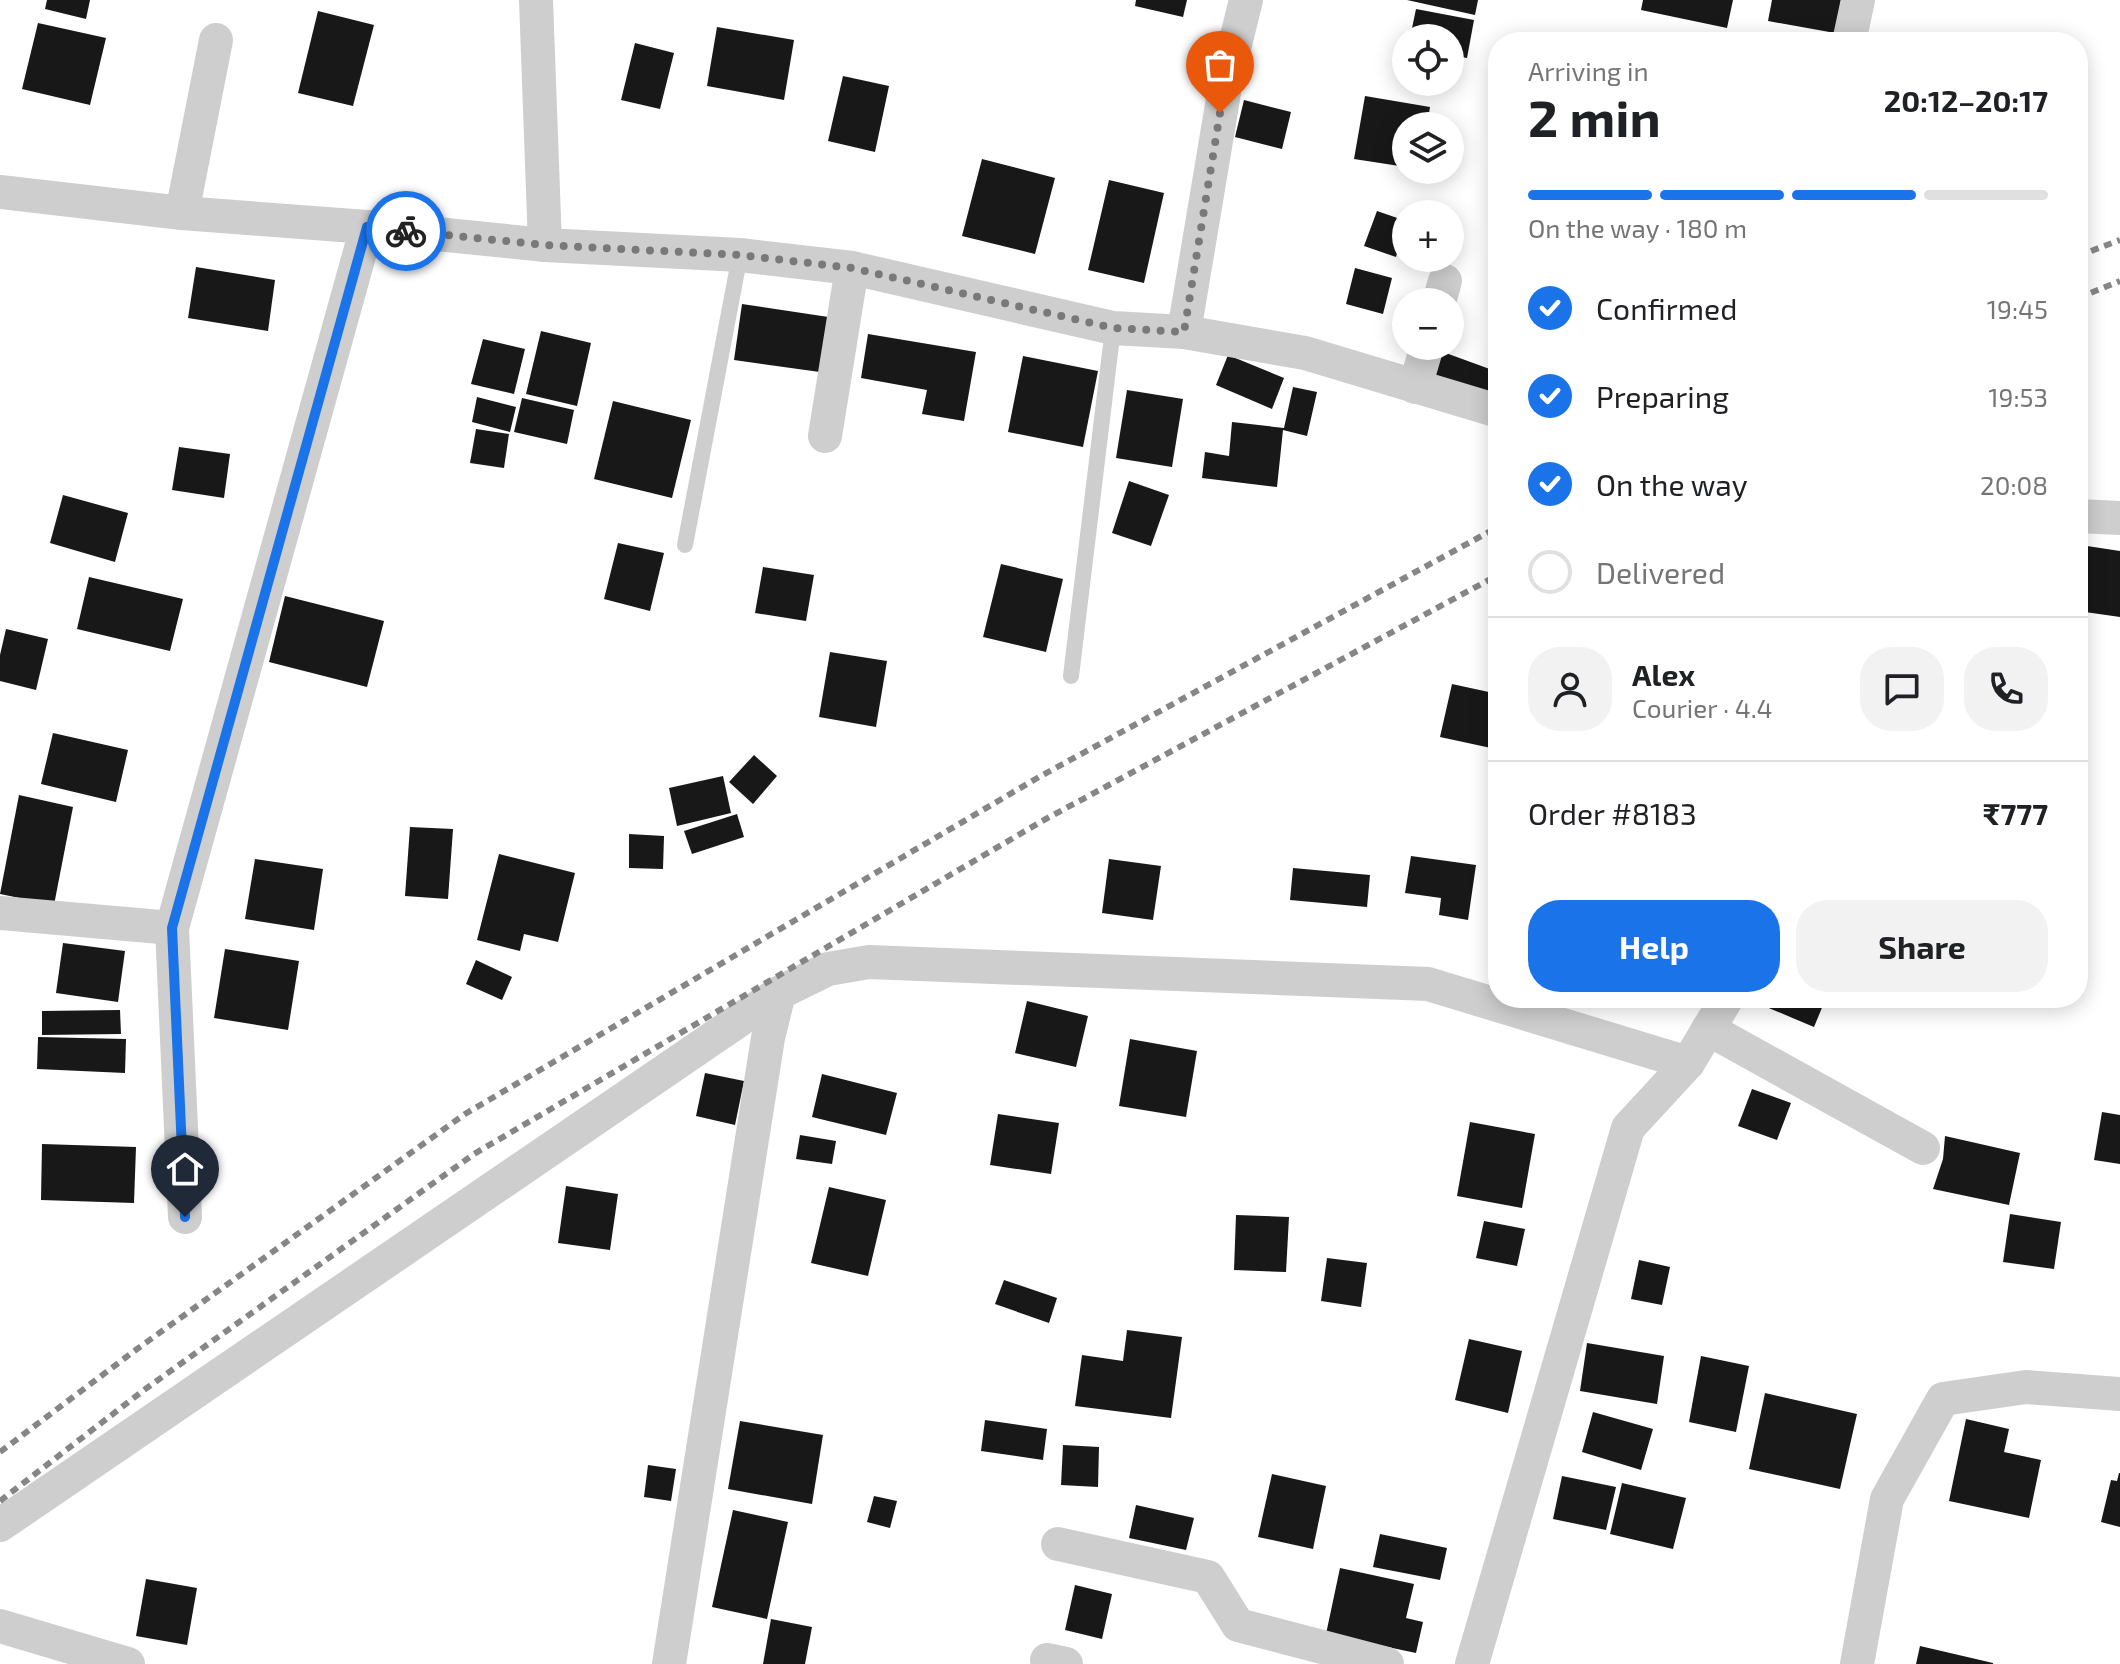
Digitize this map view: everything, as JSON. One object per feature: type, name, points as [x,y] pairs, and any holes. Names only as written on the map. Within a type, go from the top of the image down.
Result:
[{"type":"street","points":[[536,0],[545,245]]},
{"type":"street","points":[[1184,332],[1226,81],[1246,0]]},
{"type":"street","points":[[1851,32],[1858,0]]},
{"type":"street","points":[[182,213],[216,40]]},
{"type":"street","points":[[0,192],[182,213],[545,245],[740,255],[852,268],[1113,328],[1184,332],[1305,353],[1488,408]]},
{"type":"street","points":[[185,1217],[172,928],[367,227]]},
{"type":"street","points":[[825,436],[852,268]]},
{"type":"street","points":[[1415,387],[1423,360]]},
{"type":"street","points":[[2088,516],[2120,518]]},
{"type":"street","points":[[0,913],[172,928]]},
{"type":"street","points":[[0,1525],[779,993],[828,969],[869,962],[1428,984],[1488,1002]]},
{"type":"street","points":[[669,1664],[768,1038],[779,993]]},
{"type":"street","points":[[1507,1008],[1688,1063]]},
{"type":"street","points":[[1472,1664],[1628,1128],[1688,1063],[1721,1008]]},
{"type":"street","points":[[1708,1029],[1923,1148]]},
{"type":"street","points":[[1857,1664],[1887,1499],[1943,1399],[2026,1387],[2120,1394]]},
{"type":"street","points":[[1058,1544],[1208,1577],[1238,1625],[1387,1664]]},
{"type":"street","points":[[0,1626],[128,1664]]},
{"type":"lane","points":[[685,545],[740,255]]},
{"type":"lane","points":[[1071,676],[1113,328]]},
{"type":"building","points":[[47,0],[90,0],[86,19],[45,9]]},
{"type":"building","points":[[1136,0],[1187,0],[1183,17],[1135,6]]},
{"type":"building","points":[[1407,0],[1478,0],[1475,15]]},
{"type":"building","points":[[1643,0],[1733,0],[1727,28],[1641,10]]},
{"type":"building","points":[[1772,0],[1841,0],[1835,32],[1768,21]]},
{"type":"building","points":[[1416,9],[1474,20],[1467,58],[1464,57],[1464,24],[1413,24]]},
{"type":"building","points":[[318,11],[374,25],[353,106],[298,93]]},
{"type":"building","points":[[38,23],[106,38],[90,105],[22,89]]},
{"type":"building","points":[[717,27],[794,40],[784,100],[707,86]]},
{"type":"building","points":[[635,43],[674,53],[660,109],[621,100]]},
{"type":"building","points":[[843,76],[889,86],[875,152],[828,141]]},
{"type":"building","points":[[1365,96],[1430,107],[1429,112],[1392,112],[1392,165],[1354,159]]},
{"type":"building","points":[[1244,100],[1291,112],[1282,149],[1235,137]]},
{"type":"building","points":[[982,159],[1055,178],[1035,254],[962,236]]},
{"type":"building","points":[[1109,180],[1164,193],[1144,283],[1088,270]]},
{"type":"building","points":[[1377,211],[1392,216],[1392,256],[1364,246]]},
{"type":"building","points":[[196,267],[275,280],[268,331],[188,318]]},
{"type":"building","points":[[1355,268],[1392,278],[1383,314],[1346,304]]},
{"type":"building","points":[[742,304],[835,318],[827,373],[734,360]]},
{"type":"building","points":[[541,331],[591,343],[577,406],[526,394]]},
{"type":"building","points":[[868,334],[976,352],[964,421],[922,414],[927,390],[861,378]]},
{"type":"building","points":[[483,339],[525,349],[514,394],[471,384]]},
{"type":"building","points":[[1228,355],[1284,378],[1272,409],[1216,385]]},
{"type":"building","points":[[1023,356],[1098,371],[1083,447],[1008,432]]},
{"type":"building","points":[[1440,360],[1464,360],[1488,368],[1488,401],[1432,381]]},
{"type":"building","points":[[1293,387],[1317,392],[1307,436],[1283,430],[1277,487],[1202,478],[1205,452],[1229,456],[1232,422],[1284,428]]},
{"type":"building","points":[[1127,390],[1183,399],[1172,467],[1116,458]]},
{"type":"building","points":[[477,397],[516,407],[510,432],[472,422]]},
{"type":"building","points":[[522,398],[574,410],[567,444],[514,432]]},
{"type":"building","points":[[613,401],[691,420],[672,498],[594,479]]},
{"type":"building","points":[[476,429],[509,434],[504,468],[470,463]]},
{"type":"building","points":[[179,447],[230,454],[224,498],[172,490]]},
{"type":"building","points":[[1129,481],[1169,495],[1151,546],[1112,533]]},
{"type":"building","points":[[63,495],[128,513],[115,562],[50,543]]},
{"type":"building","points":[[618,543],[664,553],[650,611],[604,599]]},
{"type":"building","points":[[2088,546],[2120,551],[2120,617],[2088,612]]},
{"type":"building","points":[[1001,564],[1063,579],[1046,652],[983,637]]},
{"type":"building","points":[[763,567],[814,575],[806,621],[755,613]]},
{"type":"building","points":[[89,577],[183,599],[170,651],[77,629]]},
{"type":"building","points":[[285,596],[384,621],[367,687],[269,662]]},
{"type":"building","points":[[6,629],[48,639],[36,690],[0,681],[0,655]]},
{"type":"building","points":[[830,652],[887,661],[876,727],[819,717]]},
{"type":"building","points":[[1452,684],[1488,692],[1488,747],[1440,737]]},
{"type":"building","points":[[53,733],[128,750],[116,802],[41,784]]},
{"type":"building","points":[[754,755],[777,776],[753,804],[729,782]]},
{"type":"building","points":[[723,776],[731,813],[677,826],[669,788]]},
{"type":"building","points":[[19,795],[73,807],[54,905],[0,894]]},
{"type":"building","points":[[737,814],[744,837],[692,854],[684,831]]},
{"type":"building","points":[[410,827],[453,829],[448,899],[405,896]]},
{"type":"building","points":[[629,834],[664,836],[663,869],[629,868]]},
{"type":"building","points":[[499,854],[575,873],[558,942],[524,934],[520,951],[477,940]]},
{"type":"building","points":[[1411,856],[1476,865],[1468,920],[1439,915],[1441,898],[1405,893]]},
{"type":"building","points":[[255,859],[323,869],[314,930],[245,919]]},
{"type":"building","points":[[1109,859],[1161,866],[1153,920],[1102,913]]},
{"type":"building","points":[[1293,868],[1370,875],[1367,907],[1290,900]]},
{"type":"building","points":[[63,943],[125,951],[118,1002],[56,993]]},
{"type":"building","points":[[225,949],[299,961],[288,1030],[214,1018]]},
{"type":"building","points":[[476,960],[512,977],[502,1000],[466,984]]},
{"type":"building","points":[[1027,1001],[1088,1016],[1076,1067],[1015,1053]]},
{"type":"building","points":[[1769,1008],[1822,1008],[1814,1027]]},
{"type":"building","points":[[120,1010],[121,1034],[42,1035],[42,1011]]},
{"type":"building","points":[[38,1037],[126,1039],[125,1073],[37,1069]]},
{"type":"building","points":[[1130,1039],[1197,1051],[1186,1117],[1119,1106]]},
{"type":"building","points":[[705,1073],[744,1081],[735,1125],[696,1116]]},
{"type":"building","points":[[822,1074],[897,1093],[886,1135],[812,1117]]},
{"type":"building","points":[[1752,1089],[1791,1103],[1777,1140],[1738,1126]]},
{"type":"building","points":[[2102,1112],[2120,1115],[2120,1164],[2094,1160]]},
{"type":"building","points":[[998,1114],[1059,1123],[1051,1174],[990,1165]]},
{"type":"building","points":[[1470,1122],[1535,1134],[1522,1208],[1457,1196]]},
{"type":"building","points":[[800,1135],[836,1141],[832,1164],[796,1159]]},
{"type":"building","points":[[1945,1136],[2020,1153],[2009,1205],[1933,1189],[1943,1159]]},
{"type":"building","points":[[42,1144],[136,1147],[134,1203],[41,1200]]},
{"type":"building","points":[[566,1186],[618,1194],[610,1250],[558,1243]]},
{"type":"building","points":[[829,1187],[886,1200],[868,1276],[811,1263]]},
{"type":"building","points":[[2010,1214],[2061,1222],[2054,1269],[2003,1262]]},
{"type":"building","points":[[1236,1215],[1289,1217],[1286,1272],[1234,1270]]},
{"type":"building","points":[[1484,1221],[1525,1229],[1517,1266],[1476,1258]]},
{"type":"building","points":[[1327,1258],[1367,1263],[1361,1307],[1321,1301]]},
{"type":"building","points":[[1639,1260],[1670,1267],[1662,1305],[1631,1299]]},
{"type":"building","points":[[1004,1280],[1057,1298],[1049,1323],[995,1304]]},
{"type":"building","points":[[1127,1330],[1182,1337],[1171,1418],[1075,1406],[1082,1355],[1123,1361]]},
{"type":"building","points":[[1469,1339],[1522,1351],[1508,1413],[1455,1400]]},
{"type":"building","points":[[1587,1343],[1664,1356],[1657,1404],[1580,1391]]},
{"type":"building","points":[[1701,1356],[1749,1366],[1736,1432],[1689,1422]]},
{"type":"building","points":[[1765,1393],[1857,1414],[1840,1489],[1749,1469]]},
{"type":"building","points":[[1593,1412],[1653,1429],[1641,1470],[1582,1452]]},
{"type":"building","points":[[1966,1419],[2009,1429],[2004,1452],[2041,1460],[2029,1518],[1949,1501]]},
{"type":"building","points":[[985,1420],[1047,1429],[1043,1460],[981,1451]]},
{"type":"building","points":[[740,1421],[823,1435],[812,1504],[728,1489]]},
{"type":"building","points":[[1063,1445],[1099,1447],[1098,1487],[1061,1485]]},
{"type":"building","points":[[648,1465],[676,1469],[671,1501],[644,1497]]},
{"type":"building","points":[[2119,1473],[2120,1527],[2101,1522],[2111,1480],[2117,1481]]},
{"type":"building","points":[[1272,1474],[1326,1486],[1313,1549],[1258,1537]]},
{"type":"building","points":[[1562,1476],[1616,1487],[1606,1530],[1553,1519]]},
{"type":"building","points":[[1622,1483],[1686,1498],[1673,1549],[1610,1534]]},
{"type":"building","points":[[874,1496],[897,1501],[890,1528],[867,1522]]},
{"type":"building","points":[[1136,1505],[1194,1518],[1186,1550],[1129,1538]]},
{"type":"building","points":[[733,1510],[788,1522],[767,1619],[712,1607]]},
{"type":"building","points":[[1380,1534],[1447,1548],[1440,1580],[1373,1567]]},
{"type":"building","points":[[1340,1568],[1414,1584],[1406,1618],[1423,1622],[1416,1653],[1326,1634]]},
{"type":"building","points":[[146,1579],[197,1588],[187,1645],[136,1636]]},
{"type":"building","points":[[1075,1585],[1112,1594],[1102,1639],[1065,1630]]},
{"type":"building","points":[[771,1619],[812,1627],[805,1664],[763,1664]]},
{"type":"building","points":[[1920,1646],[1993,1663],[1993,1664],[1916,1664]]},
{"type":"railway","points":[[2088,252],[2120,240]]},
{"type":"railway","points":[[2088,294],[2120,281]]},
{"type":"railway","points":[[0,1452],[137,1349],[465,1114],[1039,777],[1488,532]]},
{"type":"railway","points":[[0,1501],[144,1390],[474,1154],[1044,820],[1488,580]]},
{"type":"way so far","points":[[406,231],[545,245],[740,255],[852,268],[1113,328],[1184,332],[1220,113]]},
{"type":"route","points":[[185,1217],[172,928],[367,227],[406,231]]}]
